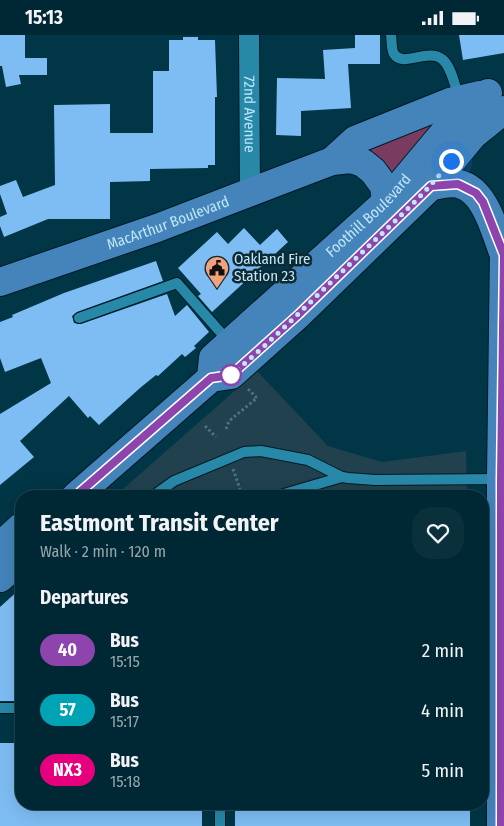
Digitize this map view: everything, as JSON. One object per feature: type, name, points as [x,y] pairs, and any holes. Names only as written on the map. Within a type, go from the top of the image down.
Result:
[{"type":"main road","name":"MacArthur Boulevard","points":[[332,161],[355,140],[450,102],[460,99],[499,97]]},
{"type":"main road","name":"Foothill Boulevard","points":[[211,378],[213,358],[230,343],[291,305],[431,186],[473,135],[499,97]]},
{"type":"main road","name":"Foothill Boulevard","points":[[88,490],[211,378],[231,375],[291,305],[386,202],[452,123],[499,97]]},
{"type":"main road","name":"MacArthur Boulevard","points":[[0,282],[157,227],[332,161],[351,159],[363,163],[381,180],[384,186],[386,202]]},
{"type":"main road","points":[[431,186],[458,184],[476,193],[483,202],[504,255]]},
{"type":"main road","points":[[501,826],[504,250]]},
{"type":"main road","points":[[0,546],[15,532]]},
{"type":"main road","points":[[0,578],[15,564]]},
{"type":"street","name":"72nd Avenue","points":[[249,35],[250,191]]},
{"type":"lane","points":[[391,35],[393,53],[397,58],[403,60],[432,54],[447,64],[460,99]]},
{"type":"lane","points":[[79,318],[177,283],[230,343]]},
{"type":"lane","points":[[161,490],[174,481],[244,452],[261,451],[308,460],[342,477],[375,480],[502,480]]},
{"type":"lane","points":[[298,490],[342,477]]},
{"type":"lane","points":[[0,708],[15,708]]},
{"type":"lane","points":[[220,810],[220,826]]},
{"type":"path","points":[[226,429],[229,421],[257,397],[248,389]]},
{"type":"path","points":[[205,426],[216,437]]},
{"type":"path","points":[[233,469],[240,489]]},
{"type":"shaded area","points":[[442,117],[392,179],[379,160],[360,148]]},
{"type":"shaded area","points":[[257,371],[328,446],[382,462],[466,451],[467,490],[122,490]]},
{"type":"building","points":[[0,35],[25,35],[25,58],[47,58],[47,75],[19,75],[21,84],[6,87],[2,66],[0,66]]},
{"type":"building","points":[[355,35],[380,35],[380,64],[348,64],[351,108],[301,111],[301,136],[276,135],[277,78],[325,79],[323,50],[355,48]]},
{"type":"building","points":[[459,35],[504,35],[504,53],[463,60]]},
{"type":"building","points":[[183,37],[198,37],[198,40],[215,40],[217,97],[215,97],[215,165],[208,165],[208,168],[150,169],[150,181],[110,182],[110,219],[48,219],[4,237],[0,226],[0,217],[7,214],[0,194],[0,186],[16,180],[23,197],[55,185],[54,105],[110,104],[110,133],[153,133],[153,71],[169,71],[169,40],[183,40]]},
{"type":"building","name":"Oakland Fire Station 23","points":[[244,228],[260,245],[277,229],[288,242],[212,312],[198,296],[201,294],[178,268],[217,232],[228,244]]},
{"type":"building","points":[[156,261],[163,281],[77,312],[72,316],[74,323],[81,324],[167,294],[175,316],[187,305],[209,332],[194,346],[196,348],[185,357],[182,354],[99,425],[90,416],[88,418],[69,396],[20,441],[34,457],[0,485],[0,414],[51,383],[41,358],[5,372],[0,358],[0,322],[64,293]]},
{"type":"building","points":[[15,593],[15,701],[0,701],[0,607]]},
{"type":"building","points":[[0,743],[15,743],[15,810],[202,810],[202,826],[0,826]]},
{"type":"building","points":[[235,810],[470,810],[470,826],[235,826]]},
{"type":"bus line","name":"40","points":[[82,490],[211,378],[231,375],[299,314],[431,186],[458,184],[476,193],[483,202],[504,255],[501,479],[501,826]]},
{"type":"place","name":"Oakland Fire Station 23","points":[[217,289]]},
{"type":"route","points":[[231,375],[299,314],[350,263],[406,212],[431,186],[451,161]]}]
